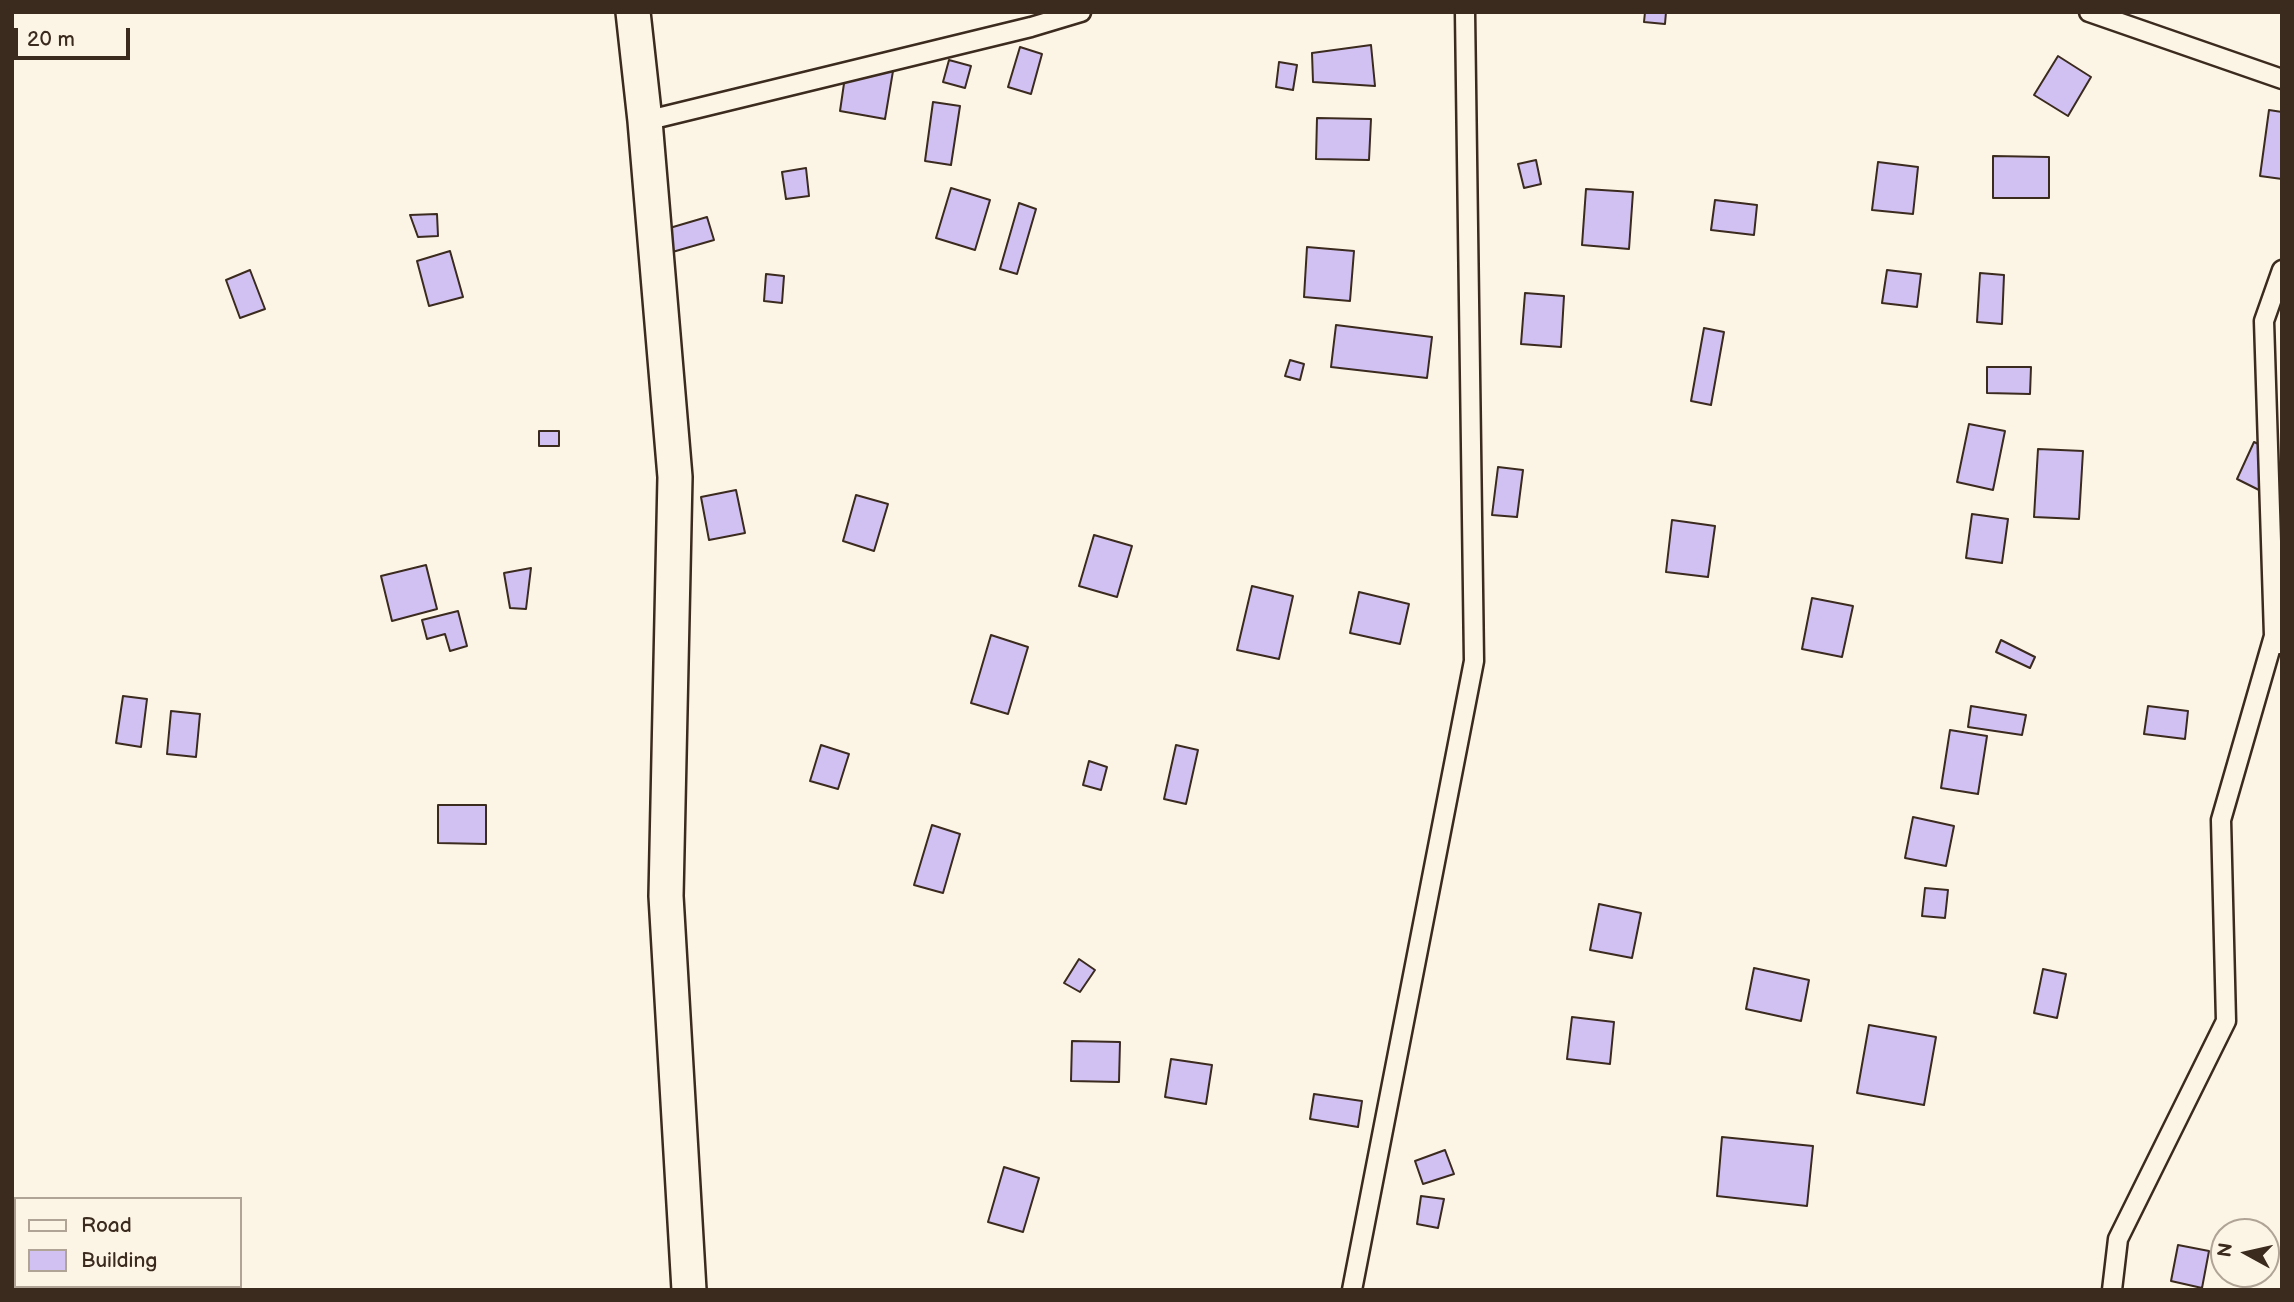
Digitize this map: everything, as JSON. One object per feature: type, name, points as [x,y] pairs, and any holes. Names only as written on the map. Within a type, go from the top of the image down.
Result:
[{"type":"street","points":[[633,12],[645,121],[675,477],[666,896],[689,1290]]},
{"type":"lane","points":[[645,121],[1033,20],[1082,12]]},
{"type":"lane","points":[[1352,1290],[1474,661],[1465,12]]},
{"type":"lane","points":[[2090,12],[2282,79]]},
{"type":"lane","points":[[2112,1290],[2118,1239],[2226,1021],[2221,820],[2278,641],[2264,321],[2282,270]]},
{"type":"building","points":[[1645,12],[1666,12],[1665,24],[1644,22]]},
{"type":"building","points":[[1371,45],[1375,86],[1313,82],[1312,53]]},
{"type":"building","points":[[1020,47],[1042,54],[1031,94],[1008,87]]},
{"type":"building","points":[[2058,56],[2091,77],[2068,116],[2034,95]]},
{"type":"building","points":[[949,60],[971,66],[965,88],[943,82]]},
{"type":"building","points":[[1279,62],[1297,65],[1293,90],[1276,87]]},
{"type":"building","points":[[847,63],[893,71],[885,119],[840,111]]},
{"type":"building","points":[[933,102],[960,106],[951,165],[925,161]]},
{"type":"building","points":[[2269,110],[2282,112],[2282,179],[2260,176]]},
{"type":"building","points":[[1317,118],[1371,119],[1369,160],[1316,159]]},
{"type":"building","points":[[1993,156],[2049,157],[2049,198],[1993,198]]},
{"type":"building","points":[[1536,160],[1541,184],[1524,188],[1518,164]]},
{"type":"building","points":[[1878,162],[1918,167],[1913,214],[1872,210]]},
{"type":"building","points":[[806,168],[809,196],[786,199],[782,172]]},
{"type":"building","points":[[951,188],[990,200],[975,250],[936,238]]},
{"type":"building","points":[[1586,189],[1633,192],[1629,249],[1582,245]]},
{"type":"building","points":[[1715,200],[1757,205],[1754,235],[1711,230]]},
{"type":"building","points":[[1019,203],[1036,209],[1017,274],[1000,269]]},
{"type":"building","points":[[437,214],[438,236],[418,237],[410,215]]},
{"type":"building","points":[[707,217],[714,240],[662,255],[656,232]]},
{"type":"building","points":[[1307,247],[1354,251],[1350,301],[1304,297]]},
{"type":"building","points":[[450,251],[463,297],[429,306],[417,261]]},
{"type":"building","points":[[250,270],[265,309],[240,318],[226,280]]},
{"type":"building","points":[[1887,270],[1921,274],[1917,307],[1882,303]]},
{"type":"building","points":[[1980,273],[2004,275],[2002,324],[1977,322]]},
{"type":"building","points":[[766,274],[784,276],[782,303],[764,301]]},
{"type":"building","points":[[1525,293],[1564,296],[1561,347],[1521,344]]},
{"type":"building","points":[[1336,325],[1432,337],[1427,378],[1331,367]]},
{"type":"building","points":[[1704,328],[1724,332],[1711,405],[1691,401]]},
{"type":"building","points":[[1290,360],[1304,364],[1300,380],[1285,376]]},
{"type":"building","points":[[1987,367],[2031,367],[2030,394],[1987,393]]},
{"type":"building","points":[[1969,424],[2005,431],[1993,490],[1957,482]]},
{"type":"building","points":[[539,431],[559,431],[559,446],[539,446]]},
{"type":"building","points":[[2254,442],[2278,453],[2261,491],[2237,479]]},
{"type":"building","points":[[2038,449],[2083,451],[2079,519],[2034,517]]},
{"type":"building","points":[[1498,467],[1523,470],[1517,517],[1492,515]]},
{"type":"building","points":[[736,490],[745,533],[709,540],[701,497]]},
{"type":"building","points":[[856,495],[888,504],[874,551],[843,541]]},
{"type":"building","points":[[1972,514],[2008,519],[2002,563],[1966,558]]},
{"type":"building","points":[[1672,520],[1715,526],[1708,577],[1666,572]]},
{"type":"building","points":[[1094,535],[1132,546],[1117,597],[1079,586]]},
{"type":"building","points":[[426,565],[437,609],[392,621],[381,576]]},
{"type":"building","points":[[531,568],[526,609],[510,608],[504,573]]},
{"type":"building","points":[[1252,586],[1293,596],[1279,659],[1237,650]]},
{"type":"building","points":[[1359,592],[1409,604],[1400,644],[1350,633]]},
{"type":"building","points":[[1812,598],[1853,606],[1842,657],[1802,649]]},
{"type":"building","points":[[458,611],[467,646],[450,651],[445,634],[427,639],[422,620]]},
{"type":"building","points":[[991,635],[1028,647],[1008,714],[971,703]]},
{"type":"building","points":[[2001,640],[2035,657],[2030,668],[1996,652]]},
{"type":"building","points":[[123,696],[147,699],[141,747],[116,743]]},
{"type":"building","points":[[1971,706],[2026,715],[2022,735],[1968,727]]},
{"type":"building","points":[[2148,706],[2188,711],[2185,739],[2144,734]]},
{"type":"building","points":[[171,711],[200,714],[196,757],[167,754]]},
{"type":"building","points":[[1950,730],[1987,736],[1978,794],[1941,788]]},
{"type":"building","points":[[821,745],[849,754],[838,789],[810,781]]},
{"type":"building","points":[[1176,745],[1198,750],[1186,804],[1164,799]]},
{"type":"building","points":[[1089,761],[1107,767],[1101,790],[1083,785]]},
{"type":"building","points":[[438,805],[486,805],[486,844],[438,843]]},
{"type":"building","points":[[1913,817],[1954,826],[1946,866],[1905,858]]},
{"type":"building","points":[[932,825],[960,834],[943,893],[914,885]]},
{"type":"building","points":[[1925,888],[1948,890],[1945,918],[1922,916]]},
{"type":"building","points":[[1599,904],[1641,913],[1632,958],[1590,950]]},
{"type":"building","points":[[1079,959],[1095,970],[1080,992],[1064,983]]},
{"type":"building","points":[[1754,968],[1809,980],[1801,1021],[1746,1009]]},
{"type":"building","points":[[2043,969],[2066,974],[2057,1018],[2034,1013]]},
{"type":"building","points":[[1572,1017],[1614,1022],[1610,1064],[1567,1059]]},
{"type":"building","points":[[1869,1025],[1936,1037],[1924,1105],[1857,1093]]},
{"type":"building","points":[[1072,1041],[1120,1042],[1119,1082],[1071,1081]]},
{"type":"building","points":[[1171,1059],[1212,1065],[1206,1104],[1165,1097]]},
{"type":"building","points":[[1314,1094],[1362,1101],[1358,1127],[1310,1119]]},
{"type":"building","points":[[1722,1137],[1813,1146],[1807,1206],[1717,1196]]},
{"type":"building","points":[[1445,1150],[1454,1174],[1423,1184],[1415,1161]]},
{"type":"building","points":[[1004,1167],[1039,1178],[1023,1232],[988,1222]]},
{"type":"building","points":[[1421,1196],[1444,1199],[1438,1228],[1417,1224]]},
{"type":"building","points":[[2178,1245],[2209,1251],[2202,1288],[2171,1281]]}]
